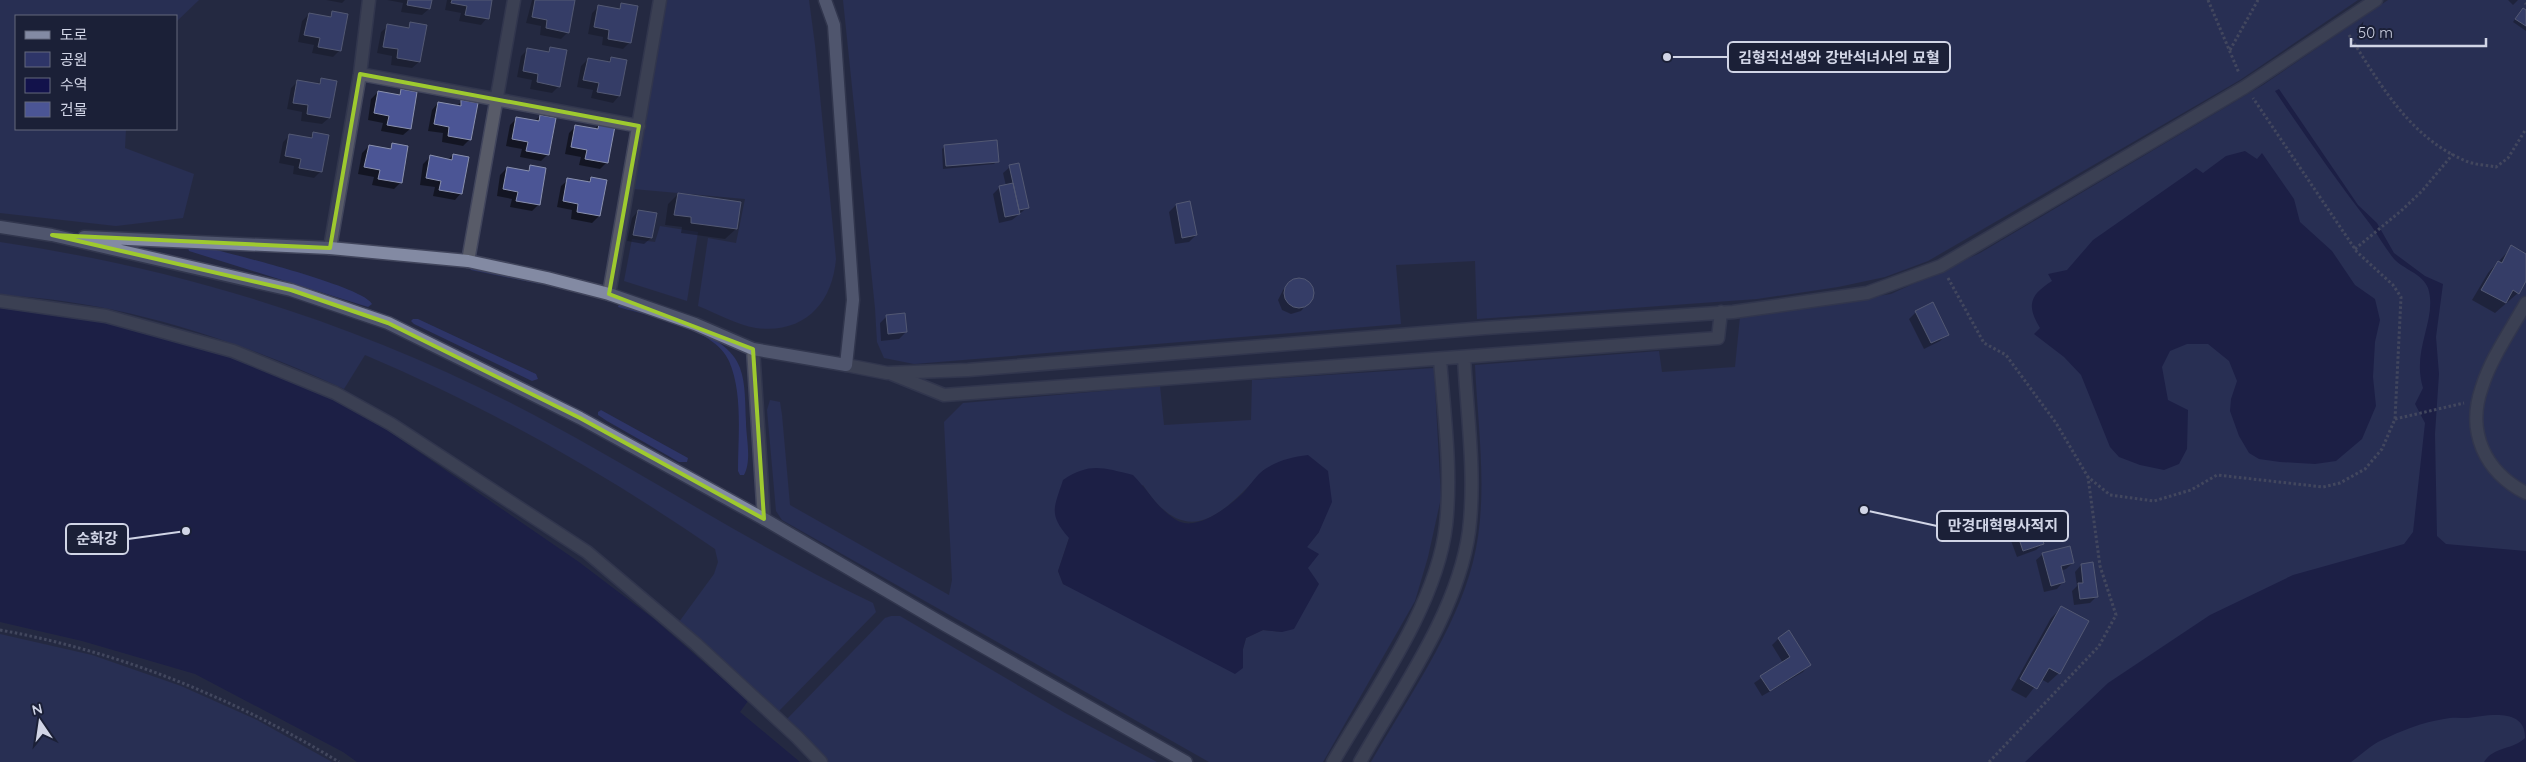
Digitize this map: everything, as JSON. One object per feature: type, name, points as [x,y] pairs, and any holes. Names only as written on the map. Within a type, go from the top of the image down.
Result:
[{"type":"main road","points":[[52,235],[330,248],[468,262],[547,278],[609,294],[695,324],[753,350],[846,365],[853,300],[834,25],[825,0]]},
{"type":"main road","points":[[0,227],[52,235],[291,290],[388,323],[580,418],[764,519],[945,625],[1186,762]]},
{"type":"street","points":[[330,248],[360,74],[368,0]]},
{"type":"street","points":[[468,262],[514,0]]},
{"type":"street","points":[[609,294],[660,0]]},
{"type":"street","points":[[887,373],[968,370],[1465,330],[1721,312],[1867,293],[1941,266],[2245,87],[2376,0]]},
{"type":"street","points":[[360,74],[639,126]]},
{"type":"street","points":[[0,301],[106,316],[233,350],[335,393],[391,424],[587,552],[696,644],[798,736],[821,762]]},
{"type":"street","points":[[2526,302],[2481,388],[2477,433],[2481,450],[2489,461],[2511,485],[2526,492]]},
{"type":"street","points":[[846,365],[887,373],[944,395],[1718,338],[1721,312]]},
{"type":"street","points":[[753,350],[764,519]]},
{"type":"street","points":[[1360,762],[1441,622],[1462,564],[1469,530],[1471,486],[1464,357]]},
{"type":"street","points":[[1332,762],[1418,617],[1441,554],[1446,526],[1449,486],[1440,359]]},
{"type":"street","points":[[1449,486],[1471,486]]},
{"type":"street","points":[[1380,681],[1400,693]]},
{"type":"path","points":[[1941,266],[1984,343],[2006,354],[2056,423],[2088,477],[2110,495],[2154,501],[2191,490],[2217,475],[2323,487],[2340,483],[2365,469],[2382,449],[2395,419],[2401,297],[2393,285],[2355,249],[2245,87],[2208,0]]},
{"type":"path","points":[[2229,50],[2258,0]]},
{"type":"path","points":[[2341,24],[2402,113],[2437,146],[2467,162],[2496,167],[2508,158],[2526,130]]},
{"type":"path","points":[[2355,249],[2422,191],[2453,154]]},
{"type":"path","points":[[2395,419],[2456,405]]},
{"type":"path","points":[[1990,762],[2099,646],[2116,615],[2100,566],[2088,477]]},
{"type":"path","points":[[0,630],[106,655],[171,677],[250,713],[339,762]]},
{"type":"highlighted area","points":[[360,74],[639,126],[609,294],[753,349],[764,519],[580,418],[388,323],[291,290],[52,235],[330,248]]},
{"type":"green space","points":[[0,0],[199,0],[178,20],[178,15],[15,15],[15,130],[126,130],[125,148],[194,174],[183,218],[116,226],[0,213]]},
{"type":"green space","points":[[667,0],[809,0],[836,259],[829,290],[813,313],[801,321],[773,329],[756,328],[734,322],[698,306],[708,238],[736,243],[745,199],[633,189]]},
{"type":"green space","points":[[843,0],[2358,0],[2240,80],[1928,261],[1885,277],[1838,287],[1757,299],[1477,319],[1475,261],[1396,265],[1401,324],[914,364],[884,358],[877,342]]},
{"type":"green space","points":[[2388,0],[2526,0],[2526,762],[1371,762],[1429,665],[1455,613],[1473,562],[1478,538],[1481,489],[1475,365],[1659,351],[1662,372],[1735,367],[1740,317],[1891,294],[1980,253],[2263,85]]},
{"type":"green space","points":[[660,226],[698,232],[687,301],[624,281],[632,239],[655,242]]},
{"type":"green space","points":[[0,242],[139,268],[207,286],[274,306],[406,354],[470,383],[576,438],[787,559],[873,603],[876,612],[778,712],[679,622],[714,574],[718,562],[715,549],[589,468],[501,419],[365,355],[344,389],[261,354],[219,339],[133,314],[89,305],[0,295]]},
{"type":"green space","points":[[197,245],[320,279],[345,288],[372,304],[368,307],[189,251],[188,248]]},
{"type":"green space","points":[[469,267],[541,281],[540,284],[471,270]]},
{"type":"green space","points":[[619,304],[688,326],[721,344],[733,355],[742,374],[744,388],[748,463],[744,475],[740,475],[738,471],[739,415],[736,387],[729,361],[721,350],[710,340],[696,332],[663,319],[618,307]]},
{"type":"green space","points":[[418,319],[536,374],[538,379],[532,381],[414,324],[411,321]]},
{"type":"green space","points":[[1434,368],[1441,498],[1428,557],[1415,601],[1323,762],[1209,762],[782,520],[776,511],[767,410],[770,400],[780,402],[790,505],[949,595],[952,580],[944,422],[963,403],[1160,386],[1164,425],[1251,420],[1252,380]],"holes":[[[1264,470],[1319,532],[1307,547],[1308,568],[1282,632],[1263,630],[1246,638],[1243,649],[1243,668],[1063,584],[1058,571],[1069,538],[1143,485],[1159,505],[1175,517],[1190,522],[1204,520],[1219,512],[1234,501]]]},
{"type":"green space","points":[[601,410],[688,458],[687,462],[679,462],[607,421],[598,415],[598,412]]},
{"type":"green space","points":[[900,616],[1065,713],[1157,762],[826,762],[787,719],[885,618]]},
{"type":"green space","points":[[0,634],[92,655],[181,686],[257,720],[332,762],[0,762]]},
{"type":"water","points":[[2279,89],[2358,205],[2377,223],[2394,253],[2425,276],[2443,284],[2436,337],[2439,374],[2435,434],[2437,536],[2446,544],[2526,551],[2526,762],[2484,762],[2493,753],[2515,745],[2525,738],[2519,721],[2512,717],[2493,715],[2447,718],[2420,725],[2378,742],[2351,762],[2025,762],[2108,683],[2210,615],[2293,575],[2404,544],[2413,532],[2425,423],[2415,404],[2423,388],[2420,360],[2430,311],[2428,288],[2422,279],[2398,263],[2391,255],[2275,91]]},
{"type":"water","points":[[2245,151],[2257,159],[2262,153],[2294,199],[2300,222],[2332,251],[2355,285],[2375,299],[2380,320],[2375,342],[2373,377],[2376,406],[2362,439],[2336,461],[2315,464],[2259,459],[2249,453],[2239,436],[2230,411],[2231,399],[2237,381],[2229,361],[2208,344],[2187,344],[2170,351],[2162,367],[2168,400],[2188,410],[2187,449],[2179,464],[2164,470],[2140,465],[2119,457],[2110,447],[2081,375],[2064,357],[2034,334],[2040,328],[2033,313],[2032,301],[2039,291],[2052,281],[2048,274],[2067,270],[2093,240],[2196,168],[2203,173],[2226,156]]},
{"type":"water","points":[[0,305],[103,318],[251,361],[346,405],[387,430],[579,562],[654,619],[748,701],[740,712],[800,762],[357,762],[343,752],[195,674],[82,641],[0,622]]},
{"type":"water","points":[[1308,455],[1328,471],[1332,502],[1319,532],[1307,547],[1319,554],[1308,568],[1319,584],[1294,629],[1282,632],[1263,630],[1246,638],[1243,649],[1243,668],[1235,674],[1063,584],[1058,571],[1069,538],[1058,523],[1055,504],[1063,480],[1073,474],[1097,468],[1133,475],[1164,511],[1178,521],[1194,523],[1221,511],[1242,494],[1259,474],[1275,463]]},
{"type":"building","points":[[408,0],[432,0],[430,9],[407,5]]},
{"type":"building","points":[[452,0],[492,0],[489,19],[465,15],[467,6],[451,3]]},
{"type":"building","points":[[535,0],[575,0],[569,33],[546,28],[547,20],[532,17]]},
{"type":"building","points":[[621,3],[638,6],[631,43],[608,39],[609,30],[594,27],[598,5],[620,9]]},
{"type":"building","points":[[2523,8],[2526,10],[2526,26],[2515,19]]},
{"type":"building","points":[[332,11],[348,14],[341,51],[318,47],[320,38],[304,35],[309,13],[331,17]]},
{"type":"building","points":[[410,22],[427,25],[420,62],[397,58],[398,49],[383,47],[387,24],[409,28]]},
{"type":"building","points":[[550,47],[567,50],[560,87],[537,82],[538,74],[523,71],[527,48],[549,52]]},
{"type":"building","points":[[611,57],[627,60],[620,96],[597,92],[599,83],[583,80],[588,58],[610,62]]},
{"type":"building","points":[[321,78],[337,81],[330,118],[307,114],[308,105],[293,103],[297,80],[320,84]]},
{"type":"building","points":[[401,89],[417,92],[411,129],[387,125],[389,116],[374,113],[378,91],[400,95]]},
{"type":"building","points":[[461,100],[478,103],[471,140],[448,136],[449,127],[434,124],[438,102],[461,106]]},
{"type":"building","points":[[540,115],[556,118],[549,155],[526,151],[528,142],[512,139],[516,117],[539,121]]},
{"type":"building","points":[[599,123],[615,126],[608,163],[585,159],[587,150],[571,147],[575,125],[598,129]]},
{"type":"building","points":[[313,132],[329,135],[322,172],[299,168],[301,159],[285,156],[289,134],[312,138]]},
{"type":"building","points":[[997,140],[999,162],[946,166],[944,145]]},
{"type":"building","points":[[392,143],[408,146],[402,183],[378,179],[380,170],[364,167],[369,145],[391,149]]},
{"type":"building","points":[[453,154],[469,157],[462,194],[439,190],[441,181],[426,178],[430,155],[452,160]]},
{"type":"building","points":[[1019,163],[1029,208],[1019,210],[1009,165]]},
{"type":"building","points":[[530,165],[546,168],[540,205],[516,201],[518,192],[503,189],[507,167],[529,171]]},
{"type":"building","points":[[591,177],[607,180],[600,216],[577,212],[578,204],[563,201],[567,178],[590,182]]},
{"type":"building","points":[[1013,183],[1020,214],[1005,217],[999,186]]},
{"type":"building","points":[[678,193],[741,202],[737,229],[691,223],[691,217],[674,215]]},
{"type":"building","points":[[1190,201],[1197,235],[1182,238],[1176,204]]},
{"type":"building","points":[[638,210],[657,213],[652,238],[633,235]]},
{"type":"building","points":[[2511,245],[2526,254],[2526,281],[2519,294],[2513,290],[2506,303],[2481,290],[2498,261],[2502,263]]},
{"type":"building","points":[[1299,278],[1305,279],[1313,287],[1313,299],[1305,307],[1299,308],[1293,307],[1285,299],[1284,293],[1285,287],[1293,279]]},
{"type":"building","points":[[1933,302],[1949,335],[1931,343],[1915,311]]},
{"type":"building","points":[[905,313],[907,332],[888,334],[886,315]]},
{"type":"building","points":[[2037,523],[2044,544],[2023,551],[2016,530]]},
{"type":"building","points":[[2070,546],[2074,563],[2061,566],[2065,582],[2051,586],[2042,553]]},
{"type":"building","points":[[2093,562],[2098,597],[2080,599],[2078,583],[2083,583],[2081,564]]},
{"type":"building","points":[[2061,606],[2089,621],[2060,674],[2049,668],[2037,689],[2020,679]]},
{"type":"building","points":[[1789,630],[1811,665],[1770,691],[1760,676],[1790,657],[1778,638]]},
{"type":"place","name":"김형직선생와 강반석녀사의 묘혈","points":[[1667,57]]},
{"type":"place","name":"만경대혁명사적지","points":[[1864,510]]},
{"type":"place","name":"순화강","points":[[186,531]]}]
